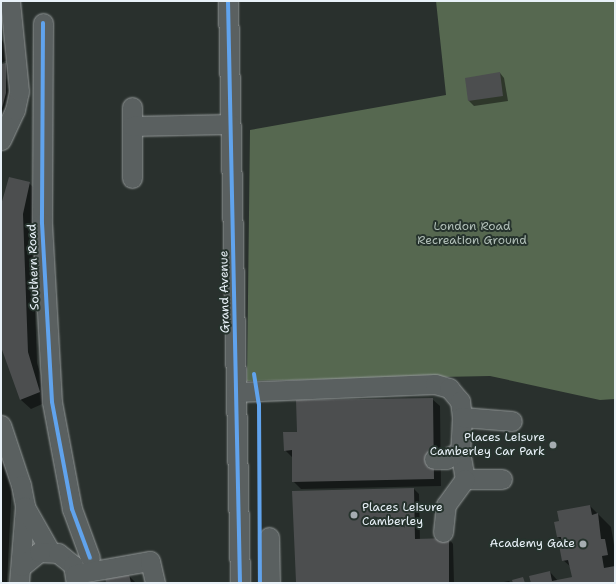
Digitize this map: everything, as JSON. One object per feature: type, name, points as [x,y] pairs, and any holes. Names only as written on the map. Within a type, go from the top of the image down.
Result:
[{"type":"street","points":[[1,140],[15,110],[18,91],[10,1]]},
{"type":"street","name":"Grand Avenue","points":[[228,1],[240,583]]},
{"type":"street","name":"Southern Road","points":[[43,23],[42,223],[52,402],[72,509],[90,558]]},
{"type":"street","points":[[132,107],[132,178]]},
{"type":"street","points":[[15,110],[43,122]]},
{"type":"street","points":[[132,126],[230,124]]},
{"type":"street","points":[[237,392],[435,384],[450,388],[460,401],[462,417],[461,447],[465,479],[446,505],[442,532]]},
{"type":"street","points":[[462,417],[512,421]]},
{"type":"street","points":[[1,425],[21,486],[25,506],[21,575]]},
{"type":"street","points":[[434,454],[445,449],[461,447]]},
{"type":"street","points":[[465,479],[502,479]]},
{"type":"street","points":[[25,506],[50,551]]},
{"type":"street","points":[[269,536],[270,583]]},
{"type":"street","points":[[21,575],[34,555],[50,551],[66,557],[76,579],[150,561],[155,583]]},
{"type":"green space","name":"London Road Recreation Ground","points":[[436,1],[615,1],[615,399],[600,400],[490,376],[247,381],[250,130],[446,95]]},
{"type":"building","points":[[6,63],[6,93],[1,112],[1,64]]},
{"type":"building","points":[[500,72],[503,96],[468,101],[465,78]]},
{"type":"building","points":[[9,177],[30,182],[23,214],[28,352],[40,392],[20,400],[1,347],[1,205]]},
{"type":"building","points":[[433,398],[434,479],[292,482],[292,450],[284,451],[283,432],[297,432],[296,400]]},
{"type":"building","name":"Places Leisure Camberley","points":[[414,488],[415,539],[449,538],[449,583],[296,582],[292,491]]},
{"type":"building","name":"Academy Gate","points":[[590,505],[592,515],[598,513],[601,539],[605,539],[608,555],[602,556],[604,568],[615,566],[615,583],[531,583],[529,576],[550,571],[552,581],[572,577],[568,560],[562,561],[559,545],[562,544],[561,537],[557,537],[554,522],[559,521],[557,511]]},
{"type":"building","points":[[129,574],[131,583],[106,583],[105,576]]},
{"type":"building","name":"Academy Gate","points":[[523,577],[525,583],[513,583],[512,580]]},
{"type":"cycle path","points":[[228,1],[240,583]]},
{"type":"cycle path","points":[[43,23],[42,223],[52,402],[72,509],[90,558]]},
{"type":"cycle path","points":[[254,374],[259,404],[260,583]]},
{"type":"place","name":"Places Leisure Camberley Car Park","points":[[553,445]]},
{"type":"place","name":"Places Leisure Camberley","points":[[354,515]]},
{"type":"place","name":"Academy Gate","points":[[583,544]]}]
